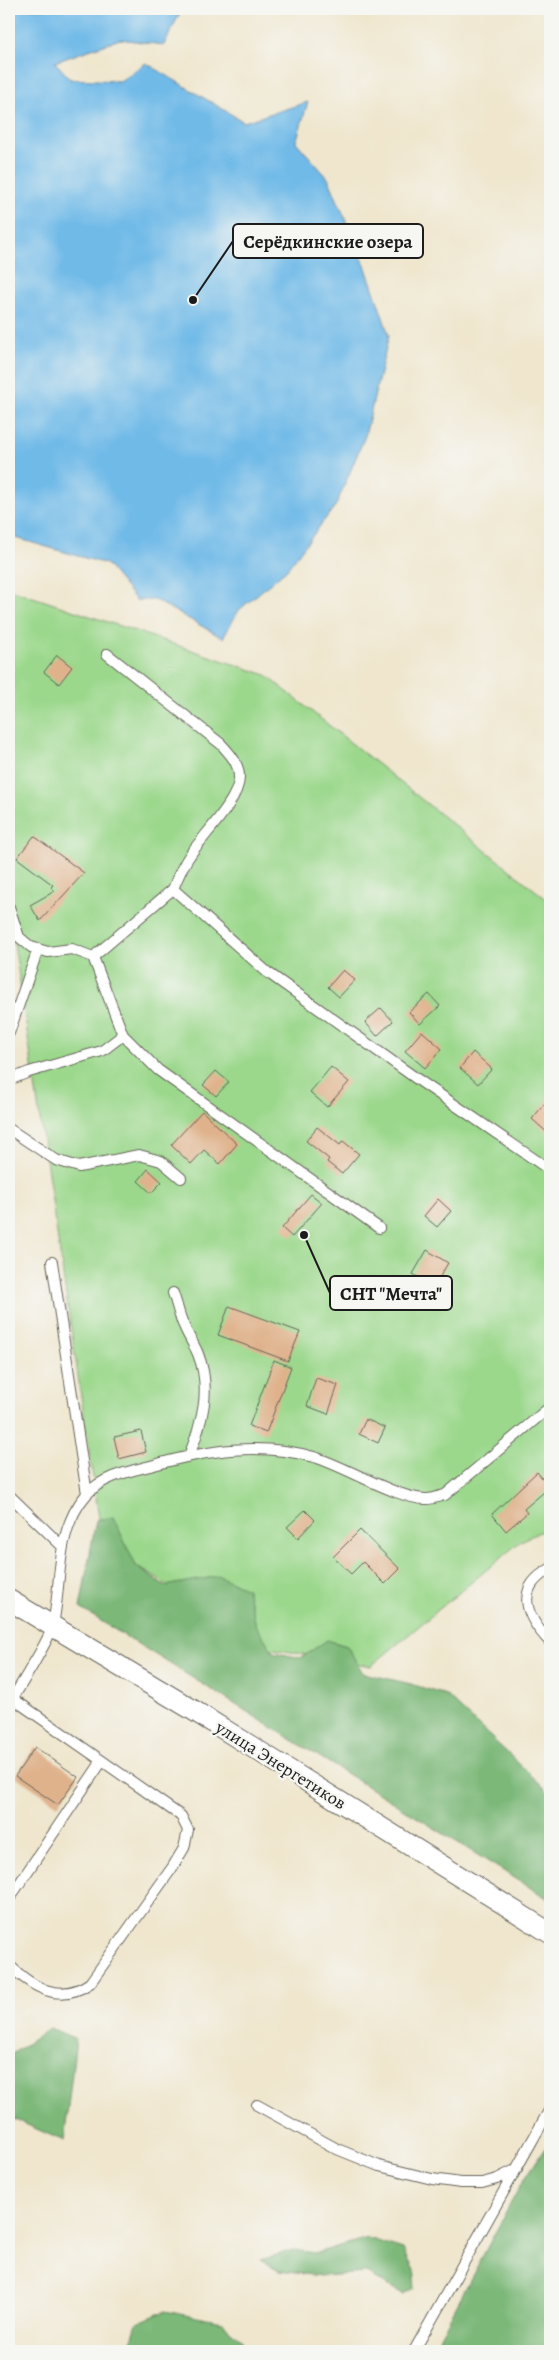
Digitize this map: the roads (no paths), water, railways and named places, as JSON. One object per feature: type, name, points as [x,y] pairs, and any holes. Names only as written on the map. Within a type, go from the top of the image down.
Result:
[{"type":"street","name":"улица Энергетиков","points":[[9,1600],[193,1710],[550,1933]]},
{"type":"lane","points":[[93,957],[173,889],[184,865],[216,824],[234,792],[239,778],[234,759],[221,744],[108,654]]},
{"type":"lane","points":[[173,889],[267,972],[417,1079],[550,1170]]},
{"type":"lane","points":[[9,907],[19,937],[31,947],[48,952],[72,949],[93,957],[123,1035],[158,1070],[379,1228]]},
{"type":"lane","points":[[9,1033],[38,949]]},
{"type":"lane","points":[[9,1080],[29,1072],[102,1051],[123,1035]]},
{"type":"lane","points":[[9,1129],[56,1160],[79,1167],[139,1155],[161,1161],[181,1178]]},
{"type":"lane","points":[[52,1262],[87,1494]]},
{"type":"lane","points":[[173,1293],[183,1325],[198,1354],[205,1377],[205,1405],[200,1430],[189,1456]]},
{"type":"lane","points":[[9,1965],[39,1988],[60,1994],[81,1990],[98,1974],[184,1848],[188,1830],[180,1816],[102,1761],[11,1701],[53,1627],[63,1548],[73,1514],[87,1494],[107,1479],[189,1456],[218,1450],[247,1448],[279,1450],[314,1457],[350,1470],[411,1497],[428,1499],[445,1495],[550,1407]]},
{"type":"lane","points":[[9,1495],[63,1548]]},
{"type":"lane","points":[[550,1569],[542,1573],[530,1588],[526,1604],[535,1626],[550,1642]]},
{"type":"lane","points":[[9,1899],[102,1761]]},
{"type":"lane","points":[[258,2106],[336,2149],[379,2166],[432,2179],[461,2183],[482,2183],[497,2179],[517,2169]]},
{"type":"lane","points":[[414,2351],[550,2110]]},
{"type":"water","points":[[9,9],[177,9],[181,11],[164,45],[120,39],[55,62],[70,79],[120,81],[146,63],[244,122],[308,102],[296,142],[328,178],[365,265],[389,335],[365,436],[336,505],[287,569],[239,610],[223,638],[155,600],[136,600],[106,564],[9,536]]},
{"type":"place","name":"Серёдкинские озера","points":[[193,300]]},
{"type":"place","name":"СНТ \"Мечта\"","points":[[304,1235]]}]
